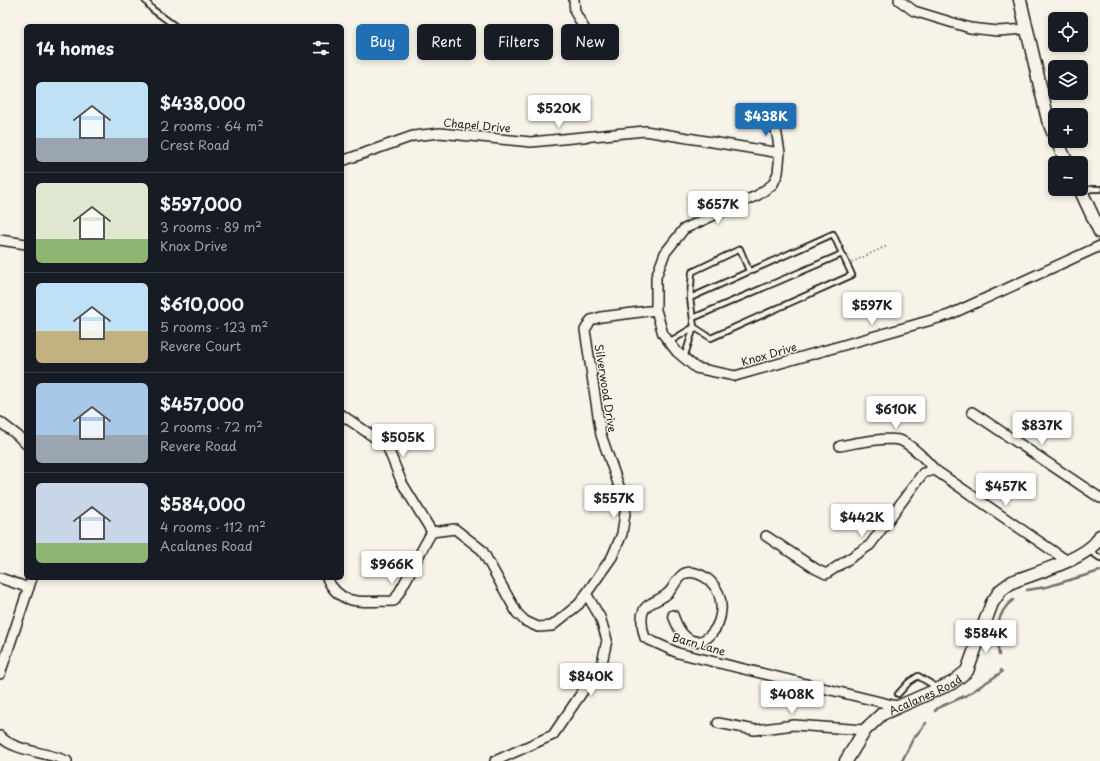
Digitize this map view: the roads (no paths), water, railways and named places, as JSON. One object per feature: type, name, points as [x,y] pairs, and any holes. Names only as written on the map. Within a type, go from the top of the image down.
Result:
[{"type":"street","points":[[574,0],[575,12],[582,24]]},
{"type":"street","points":[[899,0],[914,11],[970,28],[998,31],[1026,29]]},
{"type":"street","points":[[1020,0],[1048,120]]},
{"type":"street","name":"Knox Drive","points":[[774,117],[780,153],[778,173],[773,184],[758,196],[684,229],[665,253],[656,276],[656,310],[663,334],[677,352],[696,368],[735,376],[949,315],[1100,246]]},
{"type":"street","name":"Chapel Drive","points":[[344,160],[413,136],[440,133],[531,142],[645,131],[780,153]]},
{"type":"street","points":[[1083,196],[1100,232]]},
{"type":"street","points":[[0,240],[24,244]]},
{"type":"street","name":"Silverwood Drive","points":[[432,532],[455,529],[482,550],[517,613],[532,626],[552,626],[587,595],[612,557],[622,534],[626,506],[600,436],[585,330],[591,320],[601,317],[656,310]]},
{"type":"street","points":[[972,412],[1100,498]]},
{"type":"street","points":[[328,580],[339,597],[355,602],[394,601],[405,584],[419,554],[432,532],[402,483],[387,446],[344,415]]},
{"type":"street","points":[[0,422],[24,442]]},
{"type":"street","points":[[840,446],[864,441],[901,441],[919,453],[935,470],[1066,560]]},
{"type":"street","points":[[766,536],[826,574],[870,545],[923,473],[935,470]]},
{"type":"street","name":"Acalanes Road","points":[[846,761],[865,730],[897,700],[938,688],[952,682],[967,671],[992,603],[1001,590],[1012,582],[1088,550],[1098,542],[1100,536]]},
{"type":"street","name":"Barn Lane","points":[[673,615],[678,629],[690,640],[698,642],[708,639],[715,631],[720,620],[720,601],[711,581],[701,575],[691,572],[681,575],[668,593],[646,607],[642,618],[642,630],[645,638],[678,653],[897,700]]},
{"type":"street","points":[[0,578],[29,588]]},
{"type":"street","points":[[0,674],[31,580]]},
{"type":"street","points":[[495,761],[553,735],[602,663],[608,640],[600,617],[587,595]]},
{"type":"street","points":[[718,723],[755,730],[794,725],[865,730]]},
{"type":"street","points":[[0,736],[6,742],[16,747],[42,752],[67,761]]},
{"type":"lane","points":[[145,0],[152,9],[172,24]]},
{"type":"lane","points":[[1088,189],[1100,189]]},
{"type":"lane","points":[[690,298],[833,234],[852,276],[711,338],[694,327]]},
{"type":"lane","points":[[684,358],[694,327],[690,298],[692,272],[740,249],[749,271]]},
{"type":"lane","points":[[693,318],[842,254]]},
{"type":"lane","points":[[669,342],[694,327]]},
{"type":"lane","points":[[1088,550],[1100,558]]},
{"type":"lane","points":[[897,700],[909,682],[918,676],[938,688]]},
{"type":"waterway","points":[[1027,590],[1046,587],[1100,571]]},
{"type":"waterway","points":[[999,655],[997,640],[998,625],[1003,611],[1013,600]]},
{"type":"waterway","points":[[935,711],[938,708],[967,695],[1002,672],[1001,670]]},
{"type":"waterway","points":[[902,761],[913,739],[926,723]]}]
